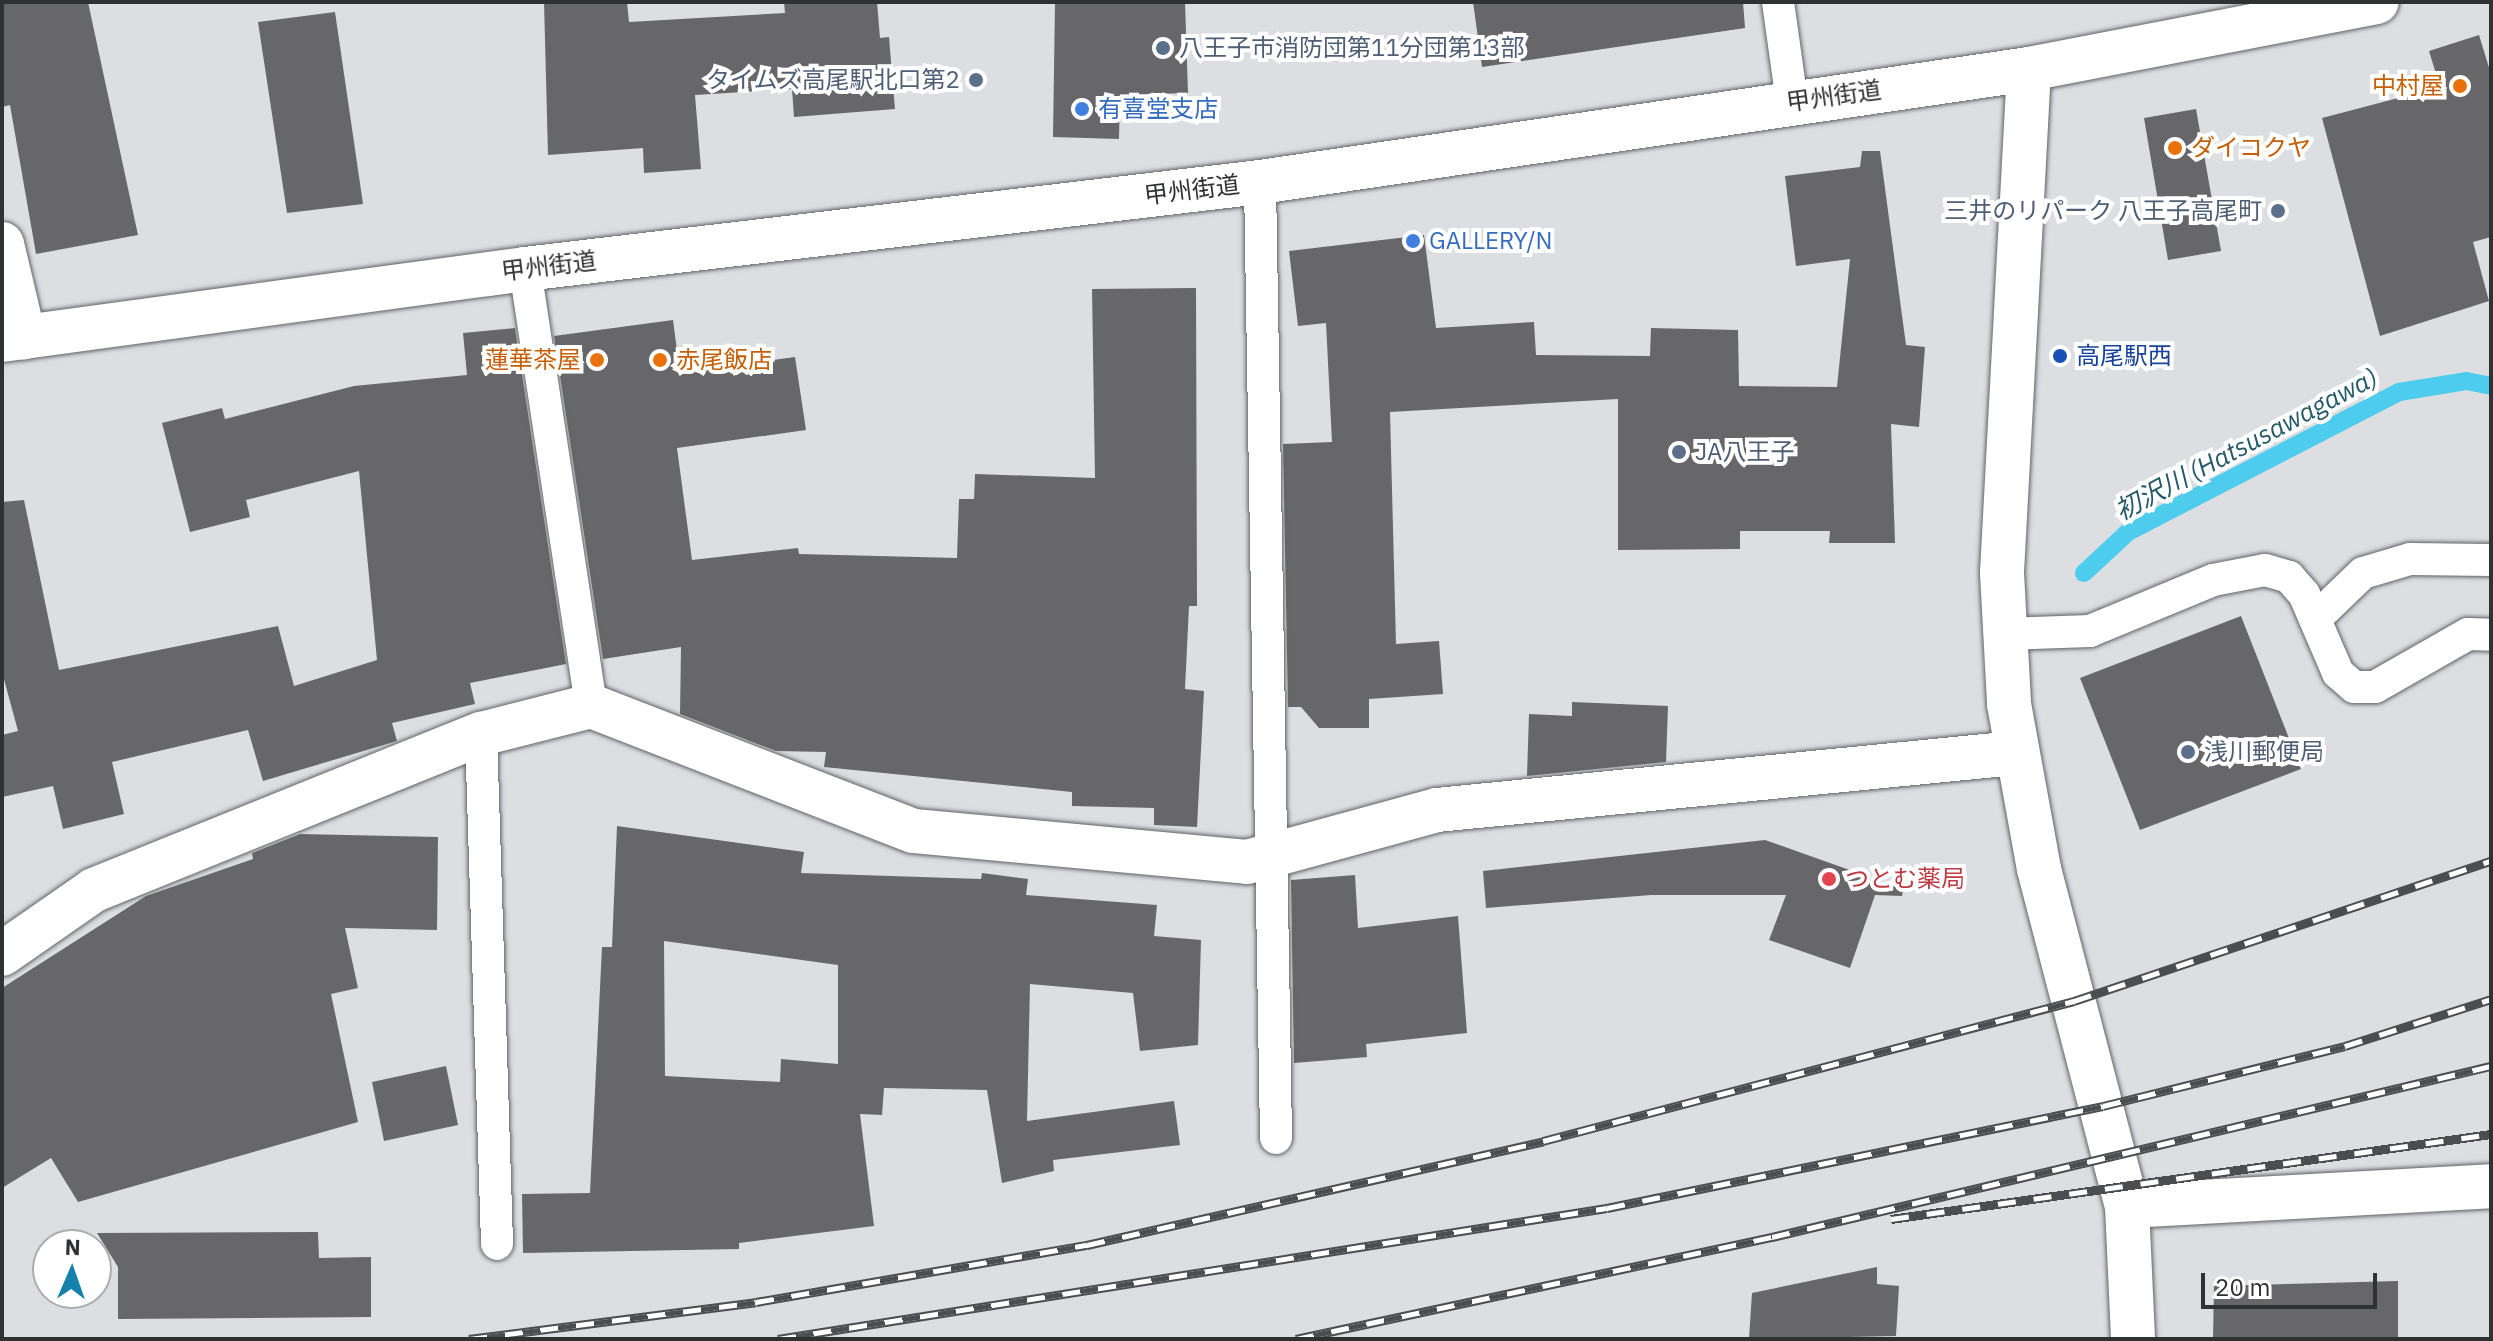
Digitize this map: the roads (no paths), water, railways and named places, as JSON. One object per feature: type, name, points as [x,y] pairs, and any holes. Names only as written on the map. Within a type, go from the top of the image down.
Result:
[{"type":"main road","name":"甲州街道","points":[[13,338],[525,269],[1260,182],[2029,69],[2377,2]]},
{"type":"main road","points":[[2029,69],[2004,634],[2015,753],[2127,1206],[2133,1339]]},
{"type":"main road","points":[[2,244],[13,338]]},
{"type":"main road","points":[[2,954],[94,890],[481,734],[591,706],[914,831],[1247,862],[1277,855],[1311,839],[1437,810],[2015,753]]},
{"type":"main road","points":[[2127,1206],[2491,1186]]},
{"type":"lane","points":[[1778,2],[1792,102]]},
{"type":"lane","points":[[1260,182],[1277,855],[1276,1138]]},
{"type":"lane","points":[[525,269],[591,706]]},
{"type":"lane","points":[[2315,619],[2363,573],[2410,559],[2491,560]]},
{"type":"lane","points":[[2004,634],[2090,631],[2213,580],[2265,570],[2289,577],[2315,619],[2338,673],[2354,687],[2375,687],[2468,634],[2491,635]]},
{"type":"lane","points":[[481,734],[497,1244]]},
{"type":"waterway","name":"初沢川 (Hatsusawagawa)","points":[[2084,573],[2128,532],[2399,392],[2466,381],[2491,386]]},
{"type":"railway","points":[[469,1339],[756,1302],[1087,1245],[1543,1141],[2074,1001],[2491,861]]},
{"type":"railway","points":[[778,1339],[1607,1208],[2103,1106],[2345,1046],[2491,999]]},
{"type":"railway","points":[[1296,1339],[1772,1237],[2491,1066]]},
{"type":"railway","points":[[1891,1219],[2491,1134]]},
{"type":"place","name":"八王子市消防団第11分団第13部","points":[[1163,48]]},
{"type":"place","name":"タイムズ高尾駅北口第2","points":[[976,80]]},
{"type":"place","name":"中村屋","points":[[2460,86]]},
{"type":"place","name":"有喜堂支店","points":[[1082,109]]},
{"type":"place","name":"ダイコクヤ","points":[[2175,148]]},
{"type":"place","name":"三井のリパーク 八王子高尾町","points":[[2278,211]]},
{"type":"place","name":"GALLERY/N","points":[[1413,241]]},
{"type":"place","name":"高尾駅西","points":[[2060,356]]},
{"type":"place","name":"蓮華茶屋","points":[[597,360]]},
{"type":"place","name":"赤尾飯店","points":[[660,360]]},
{"type":"place","name":"JA八王子","points":[[1679,452]]},
{"type":"place","name":"浅川郵便局","points":[[2188,752]]},
{"type":"place","name":"つとむ薬局","points":[[1829,879]]}]
